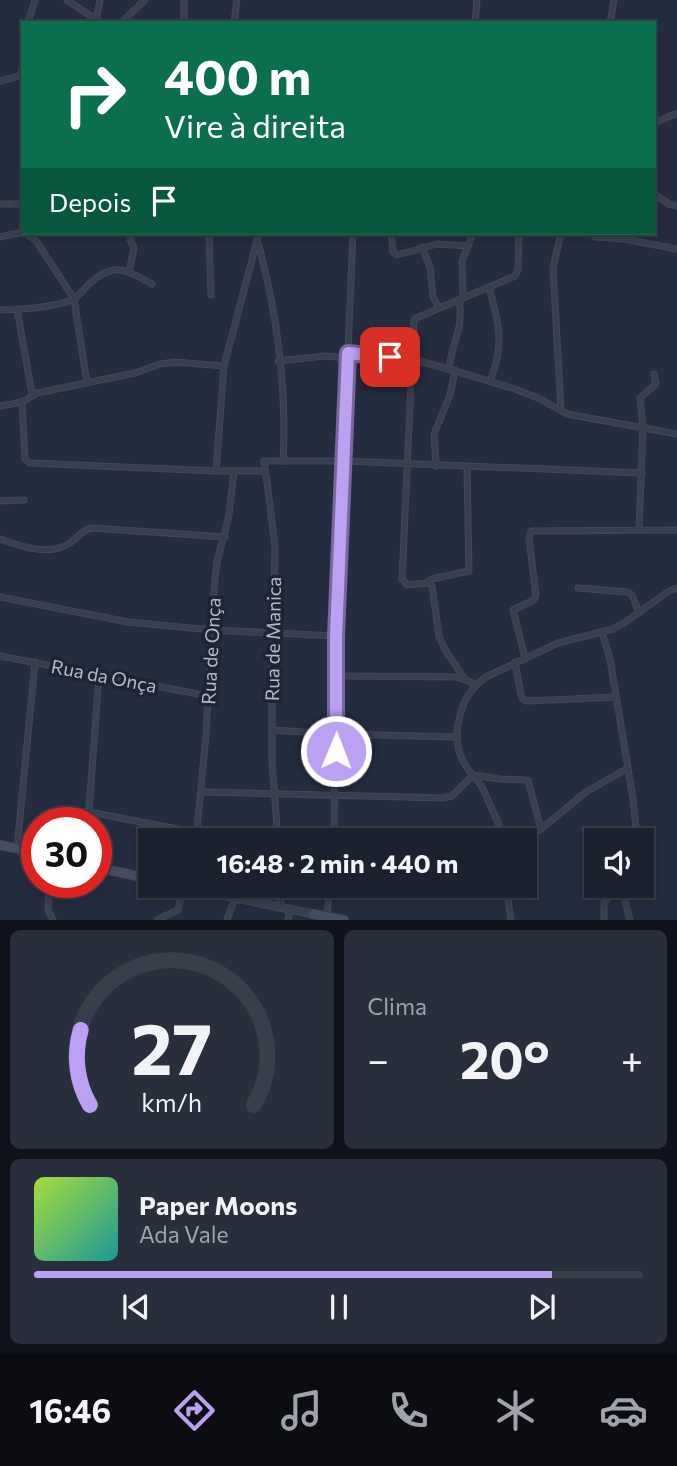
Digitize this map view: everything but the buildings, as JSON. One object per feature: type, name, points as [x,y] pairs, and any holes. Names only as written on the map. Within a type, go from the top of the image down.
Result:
[{"type":"main road","points":[[0,845],[21,849]]},
{"type":"main road","points":[[112,871],[138,876]]},
{"type":"main road","points":[[313,914],[344,920]]},
{"type":"street","points":[[29,21],[35,0]]},
{"type":"street","points":[[67,0],[98,21],[100,0]]},
{"type":"street","points":[[123,21],[145,0]]},
{"type":"street","points":[[184,0],[184,21]]},
{"type":"street","points":[[234,21],[237,0]]},
{"type":"street","points":[[475,21],[477,0]]},
{"type":"street","points":[[610,21],[614,0]]},
{"type":"street","points":[[0,81],[21,75]]},
{"type":"street","points":[[656,122],[677,113]]},
{"type":"street","points":[[656,195],[677,206]]},
{"type":"street","points":[[0,204],[21,204]]},
{"type":"street","points":[[0,237],[21,234]]},
{"type":"street","points":[[28,235],[74,299],[87,383]]},
{"type":"street","points":[[129,272],[134,248],[131,235]]},
{"type":"street","points":[[209,235],[211,295]]},
{"type":"street","points":[[216,471],[224,366],[259,235]]},
{"type":"street","points":[[334,828],[338,676],[336,636],[353,235]]},
{"type":"street","points":[[391,235],[394,254],[400,255],[445,243],[468,246]]},
{"type":"street","points":[[436,466],[434,434],[450,394],[452,352],[462,318],[462,261],[472,235]]},
{"type":"street","points":[[467,468],[469,571],[432,579],[427,583],[407,585],[401,579],[414,319],[517,273],[519,235]]},
{"type":"street","points":[[561,235],[553,268],[561,410]]},
{"type":"street","points":[[595,237],[624,239],[677,249]]},
{"type":"street","points":[[258,242],[270,285],[284,418],[283,461]]},
{"type":"street","points":[[422,247],[430,267],[433,297],[439,308]]},
{"type":"street","points":[[0,310],[74,299],[98,276],[116,269],[129,272],[152,284]]},
{"type":"street","points":[[489,287],[501,347],[491,381]]},
{"type":"street","points":[[17,309],[32,394]]},
{"type":"street","points":[[278,361],[348,355],[411,359],[491,381],[538,398],[578,417],[677,434]]},
{"type":"street","points":[[0,407],[22,402],[32,394],[175,362],[224,366]]},
{"type":"street","points":[[639,530],[643,428],[640,398],[656,383],[654,374]]},
{"type":"street","points":[[22,402],[25,459],[30,463],[265,471],[264,461],[344,461],[642,473]]},
{"type":"street","name":"Rua de Onça","points":[[198,828],[217,562],[225,537],[234,471]]},
{"type":"street","name":"Rua de Manica","points":[[265,471],[275,547],[272,762],[277,828]]},
{"type":"street","points":[[0,501],[24,500]]},
{"type":"street","points":[[0,539],[40,550],[66,545],[84,530],[92,528],[225,537]]},
{"type":"street","points":[[524,658],[513,610],[534,600],[536,595],[529,533],[537,530],[677,530]]},
{"type":"street","points":[[427,583],[432,586],[439,636],[444,648],[464,678],[475,684]]},
{"type":"street","points":[[578,588],[628,592],[632,595],[639,613]]},
{"type":"street","points":[[500,828],[482,786],[464,765],[455,737],[469,691],[475,684],[515,662],[567,639],[602,632],[620,625],[650,603],[677,588]]},
{"type":"street","points":[[0,597],[107,619],[212,630],[336,636]]},
{"type":"street","points":[[602,632],[610,659],[636,828]]},
{"type":"street","name":"Rua da Onça","points":[[0,656],[208,696]]},
{"type":"street","points":[[16,848],[35,662]]},
{"type":"street","points":[[515,662],[521,695],[527,701],[616,697]]},
{"type":"street","points":[[89,807],[99,676]]},
{"type":"street","points":[[338,676],[464,678]]},
{"type":"street","points":[[272,730],[455,737]]},
{"type":"street","points":[[537,831],[586,792],[628,768]]},
{"type":"street","points":[[202,792],[443,797],[452,796],[473,775]]},
{"type":"street","points":[[473,775],[528,779],[541,829]]},
{"type":"street","points":[[112,817],[158,828]]},
{"type":"street","points":[[48,898],[48,910],[53,920]]},
{"type":"street","points":[[157,920],[178,909],[181,898]]},
{"type":"street","points":[[227,920],[235,898],[313,914]]},
{"type":"street","points":[[281,898],[281,908]]},
{"type":"street","points":[[325,918],[328,898]]},
{"type":"street","points":[[508,898],[511,920]]},
{"type":"street","points":[[604,920],[604,903],[609,898]]},
{"type":"street","points":[[624,898],[630,920]]},
{"type":"street","points":[[288,920],[290,910]]},
{"type":"route","points":[[336,751],[336,636],[348,353],[390,357]]}]
